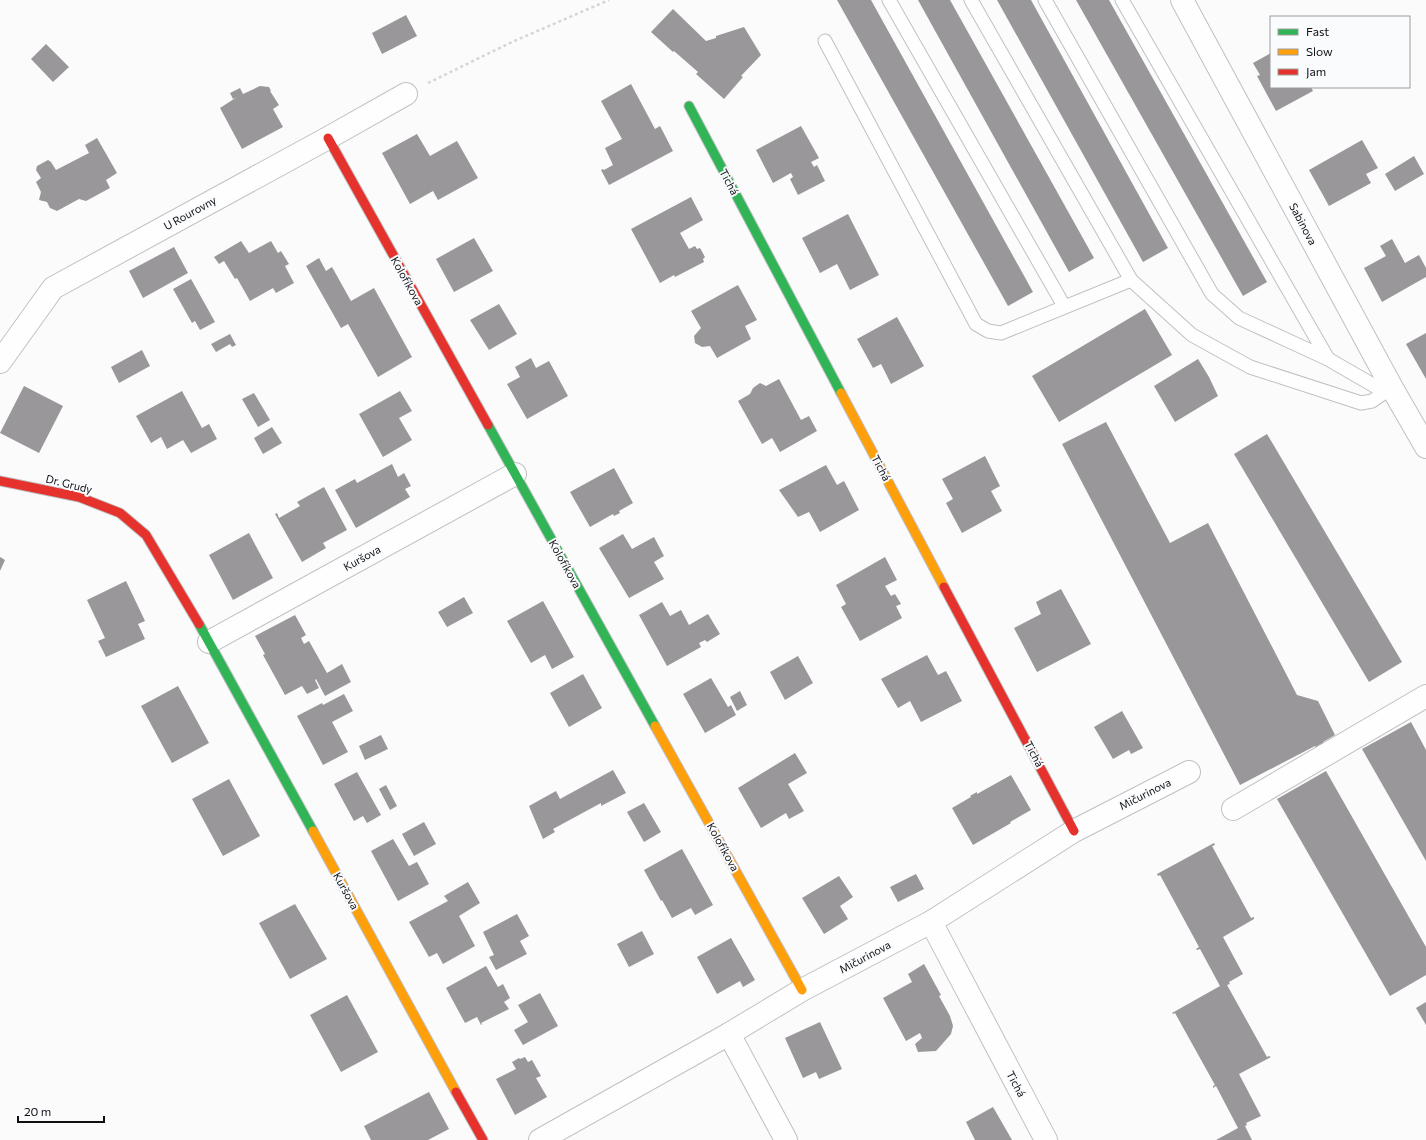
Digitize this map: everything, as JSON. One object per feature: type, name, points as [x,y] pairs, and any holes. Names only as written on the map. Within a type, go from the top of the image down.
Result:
[{"type":"street","name":"Sabinova","points":[[1182,0],[1388,390],[1426,447]]},
{"type":"street","name":"U Rourovny","points":[[0,362],[53,288],[406,94]]},
{"type":"street","name":"Tichá","points":[[688,106],[1074,831]]},
{"type":"street","name":"Kolofíkova","points":[[328,138],[802,990]]},
{"type":"street","name":"Kuršova","points":[[210,642],[514,474]]},
{"type":"street","name":"Dr. Grudy","points":[[0,482],[79,496],[120,513],[146,535]]},
{"type":"street","name":"Kuršova","points":[[146,535],[210,642],[483,1140]]},
{"type":"street","points":[[1233,809],[1426,696]]},
{"type":"street","name":"Mičurinova","points":[[540,1140],[729,1034],[802,990],[931,922],[1074,831],[1189,772]]},
{"type":"street","name":"Tichá","points":[[931,922],[1046,1140]]},
{"type":"street","points":[[729,1034],[786,1140]]},
{"type":"lane","points":[[889,0],[1064,306]]},
{"type":"lane","points":[[971,0],[1131,280],[1192,335],[1250,367],[1361,403],[1372,401],[1388,390],[1328,358],[1239,318],[1212,294],[1045,0]]},
{"type":"lane","points":[[1122,0],[1328,358]]},
{"type":"lane","points":[[825,41],[976,324],[988,331],[1001,333],[1064,306],[1131,280]]},
{"type":"path","points":[[406,94],[512,42],[609,0]]},
{"type":"building","points":[[837,0],[871,0],[1033,292],[1008,306]]},
{"type":"building","points":[[918,0],[950,0],[1094,258],[1069,272]]},
{"type":"building","points":[[997,0],[1031,0],[1168,248],[1143,262]]},
{"type":"building","points":[[1076,0],[1109,0],[1267,282],[1243,296]]},
{"type":"building","points":[[673,9],[706,41],[716,38],[716,36],[744,27],[761,55],[741,76],[743,77],[724,99],[696,74],[698,72],[651,32]]},
{"type":"building","points":[[406,15],[417,36],[382,54],[372,33]]},
{"type":"building","points":[[46,44],[69,67],[53,82],[31,59]]},
{"type":"building","points":[[1270,54],[1270,88],[1312,88],[1313,91],[1276,111],[1257,76],[1260,75],[1253,63]]},
{"type":"building","points":[[631,84],[655,129],[660,126],[673,151],[609,185],[601,170],[613,165],[605,148],[622,139],[601,101]]},
{"type":"building","points":[[260,86],[269,87],[279,105],[273,109],[283,127],[242,149],[220,108],[237,97],[233,99],[230,93],[240,88],[243,94]]},
{"type":"building","points":[[801,126],[819,158],[811,162],[814,167],[817,165],[825,181],[798,195],[790,179],[793,177],[791,173],[773,183],[756,150]]},
{"type":"building","points":[[417,134],[430,156],[457,141],[478,178],[438,200],[433,191],[410,204],[382,153]]},
{"type":"building","points":[[97,138],[117,173],[106,180],[110,188],[86,201],[79,199],[57,211],[50,208],[47,202],[39,200],[41,192],[36,182],[41,178],[36,170],[37,166],[48,160],[56,170],[89,153],[85,145]]},
{"type":"building","points":[[1362,140],[1378,168],[1366,174],[1371,183],[1329,206],[1309,170]]},
{"type":"building","points":[[1414,156],[1424,174],[1395,191],[1385,174]]},
{"type":"building","points":[[691,197],[703,220],[680,233],[689,249],[695,246],[697,249],[700,248],[705,257],[703,259],[704,262],[660,283],[631,229]]},
{"type":"building","points":[[848,214],[879,275],[850,290],[837,264],[820,273],[802,238]]},
{"type":"building","points":[[474,238],[493,271],[454,292],[436,259]]},
{"type":"building","points":[[1392,239],[1405,263],[1419,255],[1426,268],[1426,277],[1382,302],[1364,268],[1386,256],[1380,246]]},
{"type":"building","points":[[241,241],[249,253],[271,241],[278,253],[281,251],[289,264],[285,266],[294,283],[276,293],[273,288],[250,301],[237,278],[235,279],[224,261],[219,264],[214,257]]},
{"type":"building","points":[[174,247],[188,273],[143,298],[129,271]]},
{"type":"building","points":[[319,258],[326,271],[332,267],[351,301],[374,288],[412,357],[378,377],[348,324],[341,328],[306,266]]},
{"type":"building","points":[[191,279],[215,322],[200,330],[195,321],[192,323],[173,289]]},
{"type":"building","points":[[738,285],[757,320],[745,326],[751,339],[717,358],[710,346],[702,347],[695,343],[694,336],[701,328],[691,311]]},
{"type":"building","points":[[499,304],[517,334],[489,350],[470,320]]},
{"type":"building","points":[[1145,309],[1172,355],[1059,422],[1032,376]]},
{"type":"building","points":[[897,317],[924,366],[891,384],[881,364],[873,368],[857,339]]},
{"type":"building","points":[[1426,333],[1426,379],[1406,344]]},
{"type":"building","points":[[230,334],[236,345],[232,347],[230,344],[216,352],[211,344]]},
{"type":"building","points":[[142,350],[150,366],[119,383],[111,367]]},
{"type":"building","points":[[531,358],[536,368],[549,361],[568,396],[527,419],[507,384],[520,377],[515,367]]},
{"type":"building","points":[[1198,359],[1218,396],[1175,422],[1154,386]]},
{"type":"building","points":[[779,379],[801,420],[809,416],[817,431],[780,452],[772,438],[762,444],[738,401],[750,394],[753,388],[760,383],[766,386]]},
{"type":"building","points":[[24,386],[63,406],[39,453],[0,433]]},
{"type":"building","points":[[182,391],[202,428],[209,424],[217,439],[191,453],[183,440],[167,449],[161,437],[151,443],[136,416]]},
{"type":"building","points":[[400,391],[412,411],[399,418],[412,440],[383,457],[359,414]]},
{"type":"building","points":[[254,393],[270,420],[258,427],[242,399]]},
{"type":"building","points":[[1106,422],[1170,543],[1208,523],[1297,695],[1318,701],[1335,735],[1323,742],[1324,746],[1317,750],[1315,746],[1240,785],[1062,444]]},
{"type":"building","points":[[272,427],[282,443],[263,454],[254,438]]},
{"type":"building","points":[[1267,434],[1402,662],[1369,682],[1234,454]]},
{"type":"building","points":[[985,456],[1000,486],[991,491],[1002,511],[962,533],[946,503],[953,499],[942,479]]},
{"type":"building","points":[[392,464],[398,477],[404,473],[411,486],[405,489],[410,497],[356,528],[335,490],[355,479],[357,483]]},
{"type":"building","points":[[826,465],[837,485],[844,481],[859,510],[820,532],[809,512],[798,517],[779,490]]},
{"type":"building","points":[[614,468],[633,503],[619,511],[620,513],[614,516],[613,514],[590,527],[570,492]]},
{"type":"building","points":[[324,487],[347,530],[323,543],[326,548],[302,562],[275,514],[277,513],[279,518],[300,506],[297,502]]},
{"type":"building","points":[[249,533],[273,578],[233,600],[209,555]]},
{"type":"building","points":[[623,534],[632,549],[654,537],[664,556],[654,562],[664,579],[629,598],[599,548]]},
{"type":"building","points":[[0,557],[5,560],[0,571]]},
{"type":"building","points":[[885,557],[897,580],[885,586],[891,596],[895,594],[901,604],[896,606],[902,618],[860,641],[841,607],[846,604],[836,585]]},
{"type":"building","points":[[126,581],[145,621],[138,624],[145,639],[106,657],[98,641],[105,638],[87,600]]},
{"type":"building","points":[[1061,589],[1091,644],[1037,672],[1014,628],[1041,614],[1036,602]]},
{"type":"building","points":[[464,597],[473,613],[447,627],[438,612]]},
{"type":"building","points":[[543,601],[574,657],[552,669],[545,655],[531,663],[507,621]]},
{"type":"building","points":[[662,602],[670,616],[681,610],[689,625],[708,614],[720,634],[707,642],[705,640],[699,643],[701,647],[667,666],[639,615]]},
{"type":"building","points":[[295,615],[306,635],[301,638],[304,644],[309,641],[327,673],[342,664],[351,682],[325,696],[316,679],[315,680],[319,688],[307,694],[302,686],[285,695],[263,655],[265,654],[255,636]]},
{"type":"building","points":[[927,655],[938,675],[946,671],[962,701],[921,722],[910,701],[898,708],[881,679]]},
{"type":"building","points":[[798,656],[813,683],[785,700],[770,672]]},
{"type":"building","points":[[583,674],[602,708],[569,727],[550,693]]},
{"type":"building","points":[[711,678],[728,707],[731,705],[736,715],[705,733],[683,694]]},
{"type":"building","points":[[178,686],[209,743],[172,763],[141,706]]},
{"type":"building","points":[[740,691],[747,705],[737,711],[730,697]]},
{"type":"building","points":[[344,694],[353,711],[332,722],[348,752],[323,765],[297,716]]},
{"type":"building","points":[[1122,711],[1143,748],[1131,754],[1129,750],[1113,759],[1094,727]]},
{"type":"building","points":[[1411,722],[1426,750],[1426,861],[1362,749]]},
{"type":"building","points":[[381,735],[388,749],[365,760],[359,746]]},
{"type":"building","points":[[795,753],[807,773],[788,784],[804,811],[789,819],[786,813],[761,828],[738,788]]},
{"type":"building","points":[[613,770],[626,793],[601,806],[601,803],[553,829],[555,832],[543,839],[529,806],[556,791],[560,799]]},
{"type":"building","points":[[1326,771],[1426,947],[1426,975],[1390,996],[1277,799]]},
{"type":"building","points":[[357,772],[381,815],[367,823],[363,816],[354,821],[334,784]]},
{"type":"building","points":[[1011,775],[1031,810],[973,845],[952,808],[977,792],[977,794]]},
{"type":"building","points":[[229,779],[260,836],[223,856],[192,799]]},
{"type":"building","points":[[386,785],[397,806],[390,810],[379,789]]},
{"type":"building","points":[[644,803],[661,832],[644,842],[627,812]]},
{"type":"building","points":[[424,822],[436,844],[414,856],[402,834]]},
{"type":"building","points":[[393,839],[409,866],[417,862],[429,884],[398,901],[371,851]]},
{"type":"building","points":[[1214,843],[1215,845],[1212,846],[1251,918],[1254,917],[1254,919],[1223,937],[1243,974],[1229,982],[1230,984],[1227,985],[1267,1057],[1271,1057],[1239,1074],[1261,1116],[1246,1123],[1247,1125],[1245,1126],[1252,1140],[1216,1140],[1238,1128],[1216,1086],[1213,1088],[1215,1085],[1175,1013],[1172,1013],[1220,986],[1200,949],[1196,949],[1199,947],[1160,875],[1158,876],[1157,874]]},
{"type":"building","points":[[682,849],[713,905],[695,915],[691,908],[672,918],[644,870]]},
{"type":"building","points":[[916,874],[924,889],[898,902],[890,887]]},
{"type":"building","points":[[839,876],[853,897],[840,906],[848,919],[824,934],[802,898]]},
{"type":"building","points":[[468,882],[480,903],[459,916],[475,946],[443,964],[437,953],[429,957],[409,922],[448,901],[444,896]]},
{"type":"building","points":[[295,904],[327,959],[290,979],[259,923]]},
{"type":"building","points":[[517,914],[529,936],[520,941],[527,954],[496,970],[489,957],[494,955],[483,932]]},
{"type":"building","points":[[642,931],[654,954],[629,967],[617,944]]},
{"type":"building","points":[[731,938],[755,980],[743,987],[740,981],[717,994],[697,957]]},
{"type":"building","points":[[924,964],[941,995],[939,996],[950,1016],[953,1026],[951,1034],[936,1051],[918,1052],[915,1044],[922,1038],[920,1033],[906,1041],[883,998],[912,982],[908,974]]},
{"type":"building","points":[[486,966],[498,987],[503,984],[510,998],[504,1002],[509,1009],[481,1023],[481,1025],[477,1017],[465,1023],[446,988]]},
{"type":"building","points":[[540,993],[558,1026],[523,1045],[514,1030],[528,1022],[518,1005]]},
{"type":"building","points":[[347,995],[378,1052],[341,1072],[310,1015]]},
{"type":"building","points":[[1426,1002],[1426,1025],[1416,1008]]},
{"type":"building","points":[[820,1022],[842,1069],[819,1079],[816,1072],[803,1078],[785,1038]]},
{"type":"building","points":[[525,1057],[528,1062],[532,1060],[541,1076],[536,1078],[547,1097],[515,1115],[496,1079],[516,1069],[512,1062],[519,1058]]},
{"type":"building","points":[[429,1092],[449,1129],[428,1140],[371,1140],[364,1126]]},
{"type":"building","points":[[993,1107],[1012,1140],[975,1140],[966,1122]]},
{"type":"traffic: fast","points":[[689,106],[841,393]]},
{"type":"traffic: fast","points":[[488,425],[655,726]]},
{"type":"traffic: fast","points":[[199,624],[313,831]]},
{"type":"traffic: slow","points":[[841,393],[944,587]]},
{"type":"traffic: slow","points":[[655,726],[802,990]]},
{"type":"traffic: slow","points":[[313,831],[456,1092]]},
{"type":"traffic: jam","points":[[328,138],[488,425]]},
{"type":"traffic: jam","points":[[0,481],[79,497],[120,513],[146,535],[199,624]]},
{"type":"traffic: jam","points":[[944,587],[1074,831]]},
{"type":"traffic: jam","points":[[456,1092],[483,1140]]}]
